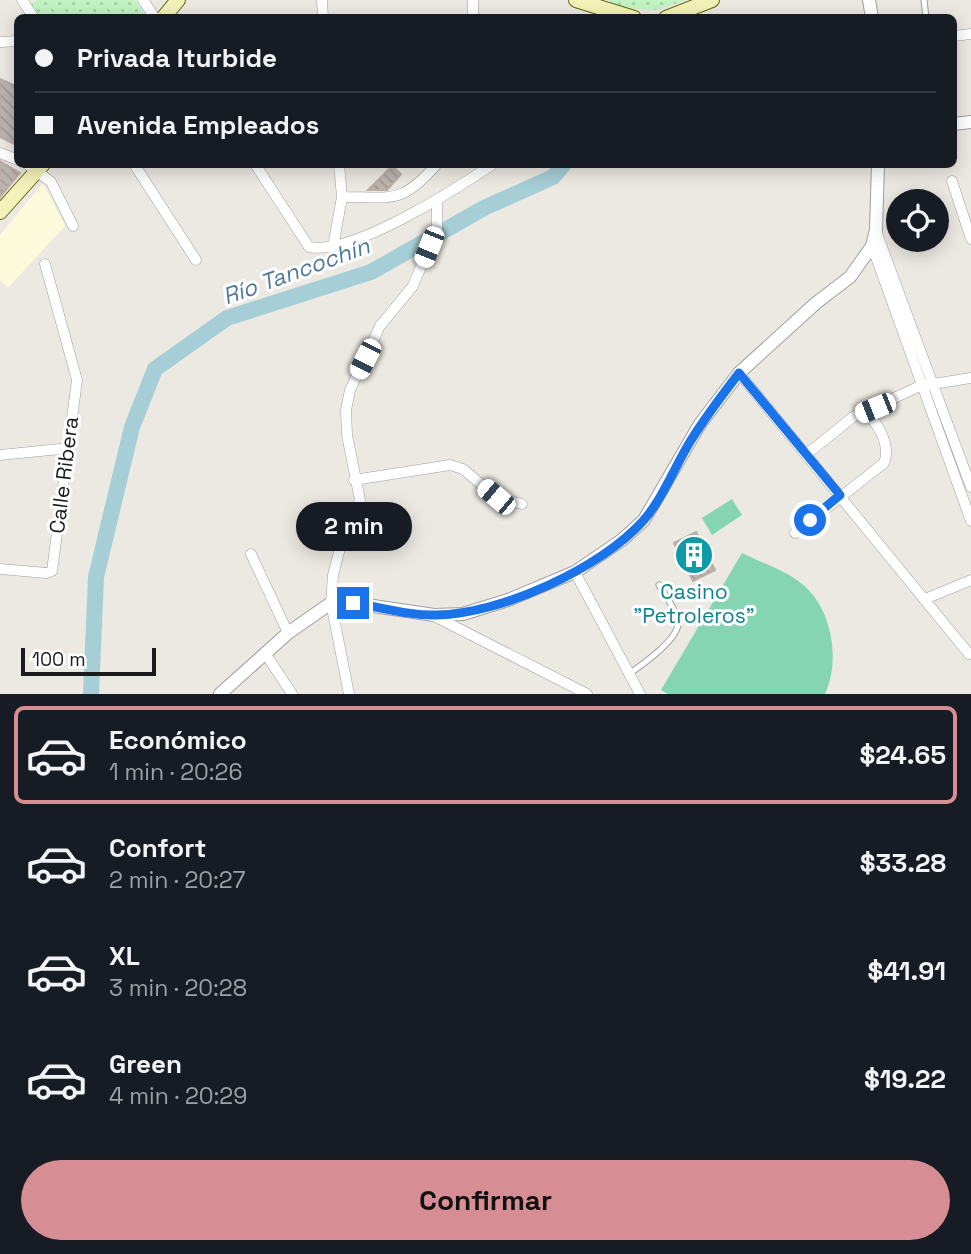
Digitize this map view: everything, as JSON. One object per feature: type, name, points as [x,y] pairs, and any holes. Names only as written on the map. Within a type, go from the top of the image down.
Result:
[{"type":"main road","points":[[166,14],[178,0]]},
{"type":"main road","points":[[576,0],[621,14]]},
{"type":"main road","points":[[681,6],[712,0]]},
{"type":"main road","points":[[0,212],[34,168]]},
{"type":"street","points":[[38,168],[51,182],[73,226]]},
{"type":"street","points":[[137,168],[196,260]]},
{"type":"street","points":[[258,168],[309,247],[333,247],[438,201],[487,168]]},
{"type":"street","points":[[333,247],[342,197],[339,168]]},
{"type":"street","points":[[342,197],[399,197],[416,188],[434,168]]},
{"type":"street","points":[[220,694],[288,633],[331,603],[353,603],[434,615],[463,614],[575,572],[622,540],[644,520],[701,424],[739,373],[816,303],[850,277],[872,246],[876,230],[878,168]]},
{"type":"street","points":[[952,181],[971,239]]},
{"type":"street","points":[[349,694],[331,603],[333,575],[340,548],[360,500],[346,435],[346,410],[350,390],[380,326],[413,286],[437,228],[438,201]]},
{"type":"street","points":[[876,230],[971,487]]},
{"type":"street","points":[[872,246],[920,386],[971,521]]},
{"type":"street","name":"Calle Ribera","points":[[0,569],[46,573],[52,571],[76,380],[45,264]]},
{"type":"street","points":[[739,373],[969,654]]},
{"type":"street","points":[[807,454],[853,417],[920,386],[971,377]]},
{"type":"street","points":[[795,533],[840,495],[877,471],[887,457],[877,425],[870,416],[862,413]]},
{"type":"street","points":[[0,455],[69,448]]},
{"type":"street","points":[[354,480],[450,465],[463,469],[496,497],[522,504]]},
{"type":"street","points":[[251,554],[288,633]]},
{"type":"street","points":[[575,572],[640,694]]},
{"type":"street","points":[[925,599],[971,580]]},
{"type":"street","points":[[434,615],[587,694]]},
{"type":"street","points":[[265,653],[292,694]]},
{"type":"lane","points":[[630,673],[650,659],[677,629],[678,621],[659,585]]},
{"type":"shaded area","points":[[43,183],[65,226],[8,288],[0,280],[0,235]]},
{"type":"green space","points":[[37,0],[135,0],[144,14],[35,14],[29,6]]},
{"type":"green space","points":[[609,0],[687,0],[657,10],[611,7]]},
{"type":"green space","points":[[732,499],[742,515],[712,535],[702,518]]},
{"type":"green space","points":[[742,553],[794,578],[812,593],[820,606],[831,635],[833,650],[830,680],[825,694],[668,694],[661,690]]},
{"type":"building","points":[[0,79],[14,85],[14,144],[0,137]]},
{"type":"building","points":[[0,161],[20,173],[0,197]]},
{"type":"building","points":[[390,168],[401,174],[387,190],[368,190]]},
{"type":"building","name":"Casino \"Petroleros\"","points":[[696,532],[715,570],[693,581],[674,543]]},
{"type":"waterway","name":"Río Tancochín","points":[[91,694],[96,577],[132,427],[155,369],[227,318],[371,272],[484,208],[553,177],[561,168]]},
{"type":"place","name":"Casino \"Petroleros\"","points":[[694,555]]},
{"type":"route","points":[[353,603],[434,615],[463,614],[508,600],[575,572],[622,540],[644,520],[701,424],[739,373],[840,495],[810,520]]}]
